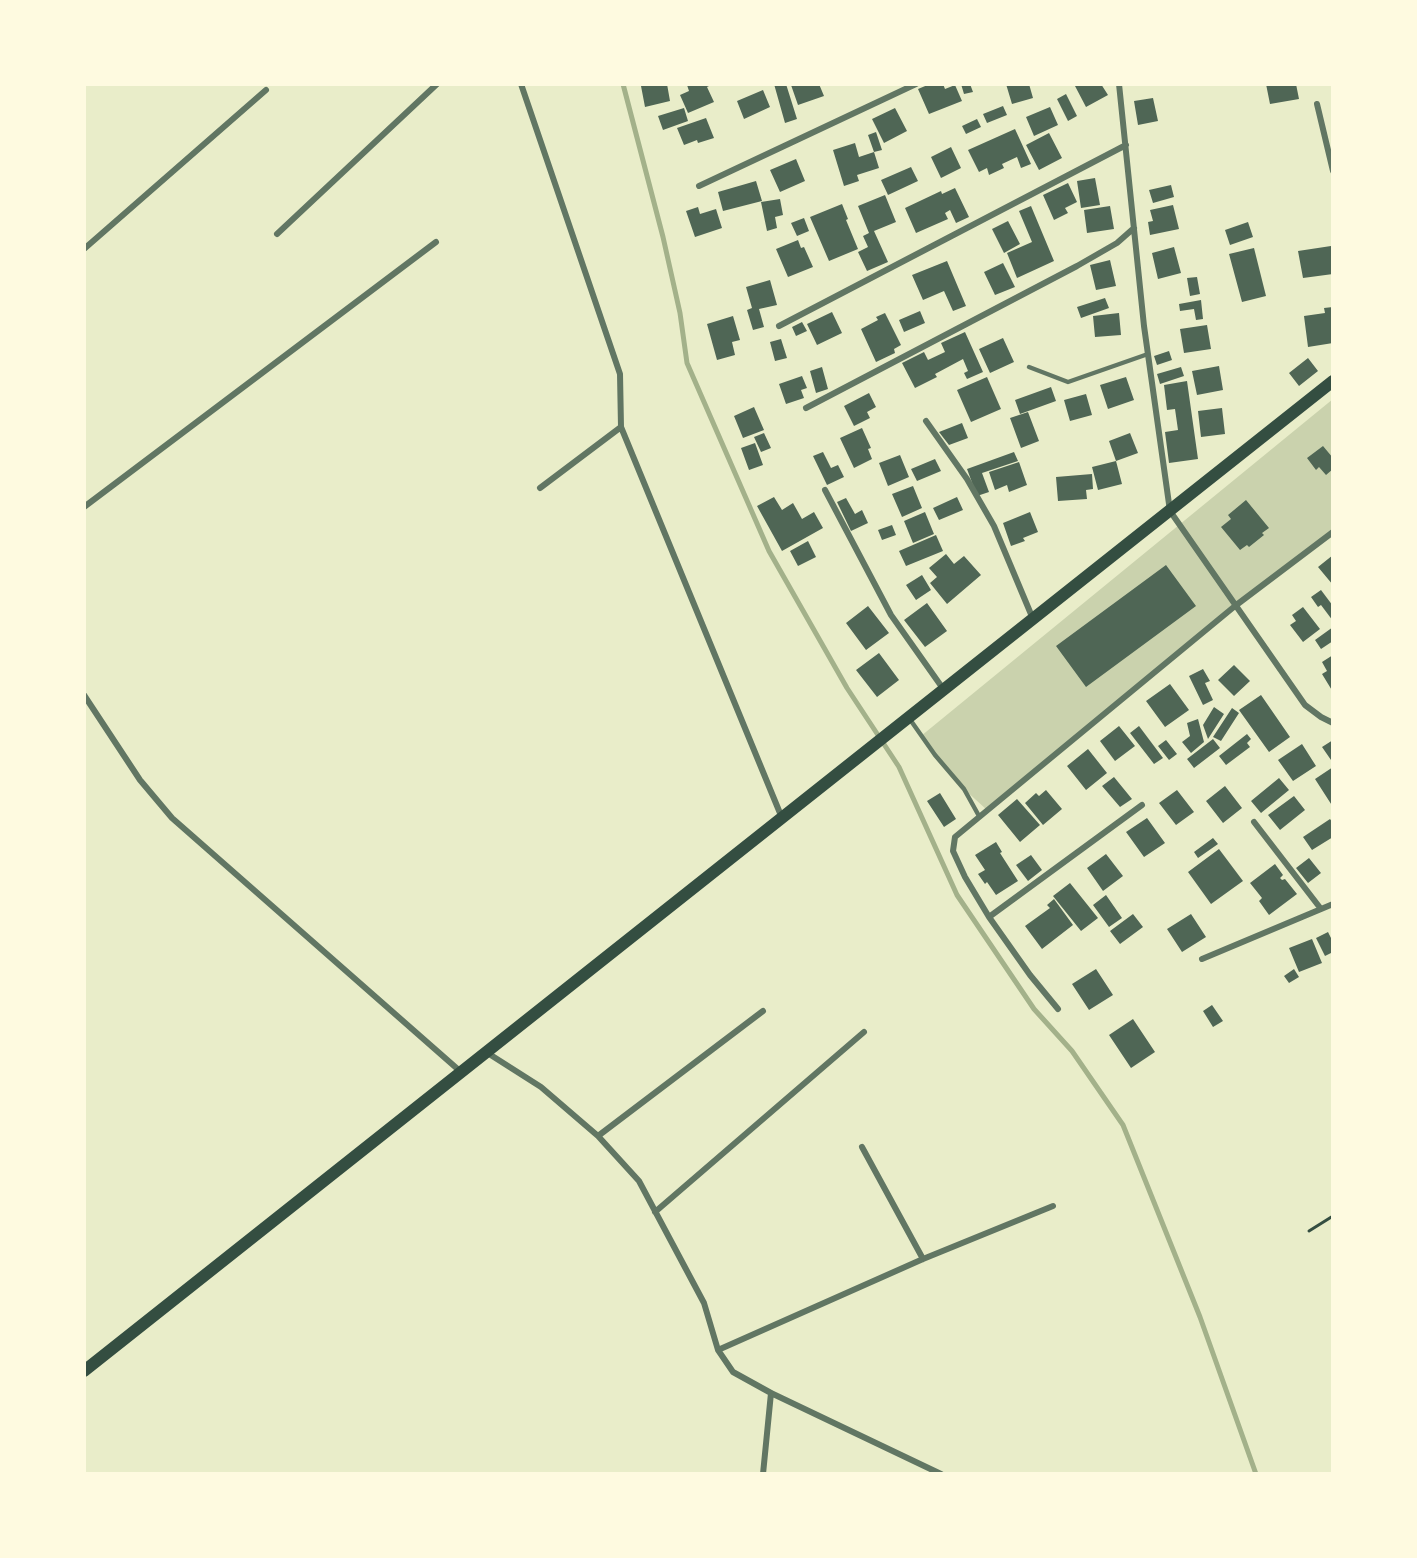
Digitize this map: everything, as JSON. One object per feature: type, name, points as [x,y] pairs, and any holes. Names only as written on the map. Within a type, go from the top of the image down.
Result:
[{"type":"main road","points":[[84,1371],[1333,381]]},
{"type":"street","points":[[277,234],[437,84]]},
{"type":"street","points":[[521,84],[620,374],[621,427],[782,818]]},
{"type":"street","points":[[699,186],[916,84]]},
{"type":"street","points":[[1119,84],[1148,354],[1170,511],[1305,705],[1333,723]]},
{"type":"street","points":[[84,249],[266,90]]},
{"type":"street","points":[[1317,104],[1333,171]]},
{"type":"street","points":[[779,326],[1126,145]]},
{"type":"street","points":[[806,408],[1077,266],[1117,243],[1134,228]]},
{"type":"street","points":[[84,507],[436,242]]},
{"type":"street","points":[[926,420],[967,479],[994,526],[1034,619]]},
{"type":"street","points":[[540,488],[621,427]]},
{"type":"street","points":[[825,490],[891,615],[944,690]]},
{"type":"street","points":[[1058,1009],[1030,975],[989,917],[965,877],[953,851],[955,837],[1235,606],[1333,532]]},
{"type":"street","points":[[84,695],[140,780],[172,818],[461,1072]]},
{"type":"street","points":[[989,917],[1142,805]]},
{"type":"street","points":[[1254,822],[1321,909]]},
{"type":"street","points":[[1202,959],[1333,904]]},
{"type":"street","points":[[598,1136],[763,1011]]},
{"type":"street","points":[[655,1212],[864,1032]]},
{"type":"street","points":[[486,1052],[542,1087],[598,1136],[639,1181],[704,1303],[718,1350],[733,1372],[771,1393],[941,1474]]},
{"type":"street","points":[[862,1147],[923,1259]]},
{"type":"street","points":[[718,1350],[923,1259],[1053,1206]]},
{"type":"street","points":[[763,1474],[771,1393]]},
{"type":"lane","points":[[1029,368],[1068,382],[1148,354]]},
{"type":"lane","points":[[904,721],[964,789],[979,816]]},
{"type":"path","points":[[1309,1231],[1333,1216]]},
{"type":"green space","points":[[1333,399],[1333,532],[1235,606],[987,810],[964,789],[921,736]]},
{"type":"building","points":[[667,84],[670,101],[645,107],[641,86]]},
{"type":"building","points":[[713,84],[707,87],[714,102],[688,113],[680,95],[689,91],[687,85]]},
{"type":"building","points":[[774,84],[786,84],[797,119],[785,123]]},
{"type":"building","points":[[819,84],[824,96],[798,105],[791,85]]},
{"type":"building","points":[[930,84],[943,84],[945,89],[955,85],[962,101],[929,114],[918,89]]},
{"type":"building","points":[[961,84],[970,84],[973,92],[964,94]]},
{"type":"building","points":[[1006,84],[1029,84],[1033,98],[1012,104]]},
{"type":"building","points":[[1101,84],[1108,95],[1086,107],[1075,86]]},
{"type":"building","points":[[1266,84],[1296,84],[1299,99],[1270,104]]},
{"type":"building","points":[[763,90],[770,107],[744,119],[737,101]]},
{"type":"building","points":[[1066,94],[1077,116],[1068,121],[1057,99]]},
{"type":"building","points":[[1153,98],[1158,121],[1138,125],[1134,101]]},
{"type":"building","points":[[1003,106],[1007,115],[987,123],[983,114]]},
{"type":"building","points":[[1050,107],[1058,125],[1034,136],[1026,117]]},
{"type":"building","points":[[684,108],[688,121],[663,130],[658,116]]},
{"type":"building","points":[[895,108],[907,131],[884,143],[872,119]]},
{"type":"building","points":[[706,118],[714,138],[698,143],[697,140],[684,145],[677,128]]},
{"type":"building","points":[[977,119],[981,127],[966,134],[962,126]]},
{"type":"building","points":[[1015,129],[1031,164],[1021,168],[1017,157],[1002,164],[1004,168],[989,175],[987,168],[979,172],[968,150]]},
{"type":"building","points":[[876,132],[882,150],[874,152],[868,135]]},
{"type":"building","points":[[1049,133],[1062,158],[1039,170],[1026,145]]},
{"type":"building","points":[[855,143],[859,157],[874,152],[879,168],[857,175],[859,181],[844,186],[833,150]]},
{"type":"building","points":[[951,147],[961,168],[941,178],[931,157]]},
{"type":"building","points":[[796,159],[805,181],[780,192],[770,170]]},
{"type":"building","points":[[911,167],[918,181],[888,195],[881,180]]},
{"type":"building","points":[[1095,178],[1100,205],[1081,208],[1077,181]]},
{"type":"building","points":[[756,181],[762,201],[723,211],[718,192]]},
{"type":"building","points":[[1068,183],[1077,202],[1065,208],[1068,213],[1054,220],[1043,195]]},
{"type":"building","points":[[1171,185],[1174,197],[1153,203],[1149,190]]},
{"type":"building","points":[[955,188],[969,217],[956,223],[950,210],[945,213],[948,219],[916,233],[905,208],[941,191],[942,194]]},
{"type":"building","points":[[885,195],[896,222],[874,231],[888,262],[867,271],[858,252],[868,247],[863,236],[869,233],[858,206]]},
{"type":"building","points":[[780,199],[783,215],[775,217],[777,228],[767,231],[761,202]]},
{"type":"building","points":[[842,204],[858,249],[829,261],[810,217]]},
{"type":"building","points":[[1173,205],[1179,229],[1150,235],[1148,222],[1153,221],[1150,210]]},
{"type":"building","points":[[1031,206],[1054,261],[1017,278],[1007,253],[1032,242],[1019,211]]},
{"type":"building","points":[[1110,206],[1114,229],[1087,233],[1084,210]]},
{"type":"building","points":[[698,207],[700,214],[716,209],[722,228],[695,237],[686,211]]},
{"type":"building","points":[[804,218],[809,231],[797,236],[791,223]]},
{"type":"building","points":[[1008,221],[1020,244],[1004,253],[992,229]]},
{"type":"building","points":[[1248,222],[1253,237],[1230,245],[1225,230]]},
{"type":"building","points":[[798,240],[801,248],[804,247],[813,267],[788,277],[776,249]]},
{"type":"building","points":[[1331,246],[1333,274],[1303,278],[1298,251]]},
{"type":"building","points":[[1174,247],[1181,273],[1158,279],[1152,253]]},
{"type":"building","points":[[1254,248],[1266,296],[1242,302],[1229,254]]},
{"type":"building","points":[[1110,260],[1116,286],[1096,290],[1090,265]]},
{"type":"building","points":[[947,261],[966,306],[953,311],[944,291],[923,300],[912,275]]},
{"type":"building","points":[[1003,263],[1015,287],[995,295],[984,272]]},
{"type":"building","points":[[1197,277],[1200,294],[1190,296],[1187,278]]},
{"type":"building","points":[[770,280],[777,305],[759,309],[764,327],[753,330],[747,310],[752,308],[746,287]]},
{"type":"building","points":[[1105,298],[1109,308],[1081,318],[1077,307]]},
{"type":"building","points":[[1201,300],[1203,319],[1196,320],[1194,309],[1180,311],[1179,304]]},
{"type":"building","points":[[1333,307],[1333,343],[1308,347],[1304,316],[1325,313],[1324,308]]},
{"type":"building","points":[[920,311],[925,323],[904,332],[899,320]]},
{"type":"building","points":[[832,312],[842,333],[817,345],[807,324]]},
{"type":"building","points":[[885,313],[901,345],[894,349],[895,353],[876,362],[861,329],[878,320],[876,317]]},
{"type":"building","points":[[1119,313],[1121,335],[1095,337],[1093,316]]},
{"type":"building","points":[[733,316],[740,340],[732,342],[735,355],[717,360],[707,324]]},
{"type":"building","points":[[802,322],[807,331],[796,336],[792,327]]},
{"type":"building","points":[[1207,325],[1211,349],[1184,353],[1180,329]]},
{"type":"building","points":[[965,332],[983,372],[967,379],[964,373],[968,371],[963,359],[935,374],[937,377],[915,388],[902,363],[924,352],[928,360],[945,352],[941,343]]},
{"type":"building","points":[[1003,338],[1014,362],[990,373],[979,349]]},
{"type":"building","points":[[781,339],[787,358],[775,361],[770,342]]},
{"type":"building","points":[[1169,351],[1172,360],[1157,365],[1154,356]]},
{"type":"building","points":[[1308,358],[1318,371],[1299,386],[1289,373]]},
{"type":"building","points":[[1219,366],[1223,390],[1197,395],[1192,371]]},
{"type":"building","points":[[822,367],[828,389],[816,393],[810,371]]},
{"type":"building","points":[[1181,367],[1184,376],[1160,384],[1157,374]]},
{"type":"building","points":[[802,376],[807,388],[801,390],[804,398],[786,404],[779,384]]},
{"type":"building","points":[[987,377],[1001,409],[971,422],[957,390]]},
{"type":"building","points":[[1126,377],[1134,400],[1108,409],[1100,385]]},
{"type":"building","points":[[1187,381],[1198,459],[1169,463],[1165,432],[1178,430],[1175,409],[1167,410],[1164,385]]},
{"type":"building","points":[[1051,387],[1056,401],[1020,414],[1015,400]]},
{"type":"building","points":[[869,393],[876,407],[867,412],[870,418],[854,426],[844,406]]},
{"type":"building","points":[[1086,394],[1092,415],[1070,421],[1064,400]]},
{"type":"building","points":[[754,407],[764,430],[743,438],[734,416]]},
{"type":"building","points":[[1222,408],[1225,434],[1201,437],[1198,411]]},
{"type":"building","points":[[1028,412],[1039,441],[1021,448],[1010,418]]},
{"type":"building","points":[[962,423],[968,438],[949,445],[939,432]]},
{"type":"building","points":[[862,428],[871,448],[868,449],[872,459],[854,468],[840,438]]},
{"type":"building","points":[[764,433],[771,448],[761,452],[754,437]]},
{"type":"building","points":[[1130,433],[1138,453],[1116,461],[1109,441]]},
{"type":"building","points":[[755,443],[763,465],[749,470],[741,448]]},
{"type":"building","points":[[1323,446],[1333,458],[1333,469],[1326,475],[1319,467],[1316,470],[1307,458]]},
{"type":"building","points":[[823,452],[831,468],[838,465],[844,477],[827,485],[813,456]]},
{"type":"building","points":[[1014,452],[1018,461],[982,473],[989,492],[977,496],[967,469]]},
{"type":"building","points":[[900,455],[909,477],[888,486],[879,463]]},
{"type":"building","points":[[935,459],[941,471],[917,481],[911,469]]},
{"type":"building","points":[[1116,461],[1122,484],[1098,490],[1092,467]]},
{"type":"building","points":[[1019,462],[1027,485],[1009,492],[1007,485],[995,490],[989,472]]},
{"type":"building","points":[[1092,474],[1093,489],[1086,490],[1087,499],[1058,501],[1056,477]]},
{"type":"building","points":[[913,486],[922,508],[902,517],[892,494]]},
{"type":"building","points":[[774,497],[782,510],[793,503],[802,519],[814,512],[823,528],[782,551],[757,506]]},
{"type":"building","points":[[957,497],[963,510],[939,520],[933,508]]},
{"type":"building","points":[[846,498],[855,514],[862,510],[868,523],[851,531],[837,502]]},
{"type":"building","points":[[1246,500],[1269,528],[1249,547],[1247,545],[1240,550],[1221,527],[1231,519],[1228,515]]},
{"type":"building","points":[[925,512],[934,534],[913,543],[904,521]]},
{"type":"building","points":[[1030,512],[1038,532],[1023,538],[1025,541],[1011,546],[1003,523]]},
{"type":"building","points":[[892,525],[896,535],[882,540],[878,530]]},
{"type":"building","points":[[936,535],[943,551],[906,566],[899,551]]},
{"type":"building","points":[[808,541],[816,557],[798,566],[790,551]]},
{"type":"building","points":[[946,554],[954,564],[964,556],[981,575],[947,604],[930,583],[937,577],[929,568]]},
{"type":"building","points":[[1333,555],[1333,585],[1318,567]]},
{"type":"building","points":[[1166,565],[1196,606],[1086,687],[1056,646]]},
{"type":"building","points":[[922,575],[931,590],[916,600],[906,585]]},
{"type":"building","points":[[1321,590],[1333,606],[1333,621],[1321,605],[1318,607],[1311,597]]},
{"type":"building","points":[[927,603],[947,631],[925,647],[904,620]]},
{"type":"building","points":[[868,606],[889,633],[866,650],[846,623]]},
{"type":"building","points":[[1303,607],[1320,629],[1303,642],[1290,625],[1296,621],[1292,615]]},
{"type":"building","points":[[1333,627],[1333,641],[1321,649],[1315,640]]},
{"type":"building","points":[[879,653],[899,680],[877,697],[856,670]]},
{"type":"building","points":[[1333,655],[1333,692],[1322,674],[1327,671],[1322,662]]},
{"type":"building","points":[[1234,665],[1250,681],[1234,696],[1218,680]]},
{"type":"building","points":[[1203,669],[1210,681],[1205,683],[1213,700],[1203,705],[1189,676]]},
{"type":"building","points":[[1170,684],[1189,710],[1165,727],[1146,701]]},
{"type":"building","points":[[1261,695],[1290,737],[1269,752],[1239,710]]},
{"type":"building","points":[[1214,707],[1224,714],[1208,739],[1203,725]]},
{"type":"building","points":[[1232,708],[1239,713],[1221,741],[1213,737]]},
{"type":"building","points":[[1198,719],[1204,742],[1191,753],[1182,742],[1190,736],[1187,723]]},
{"type":"building","points":[[1119,726],[1135,746],[1115,761],[1100,741]]},
{"type":"building","points":[[1139,726],[1163,758],[1154,764],[1130,733]]},
{"type":"building","points":[[1247,734],[1251,739],[1247,743],[1250,747],[1226,765],[1219,756]]},
{"type":"building","points":[[1213,739],[1220,748],[1194,768],[1187,759]]},
{"type":"building","points":[[1166,740],[1177,754],[1169,760],[1158,746]]},
{"type":"building","points":[[1333,740],[1333,759],[1331,760],[1322,747]]},
{"type":"building","points":[[1302,744],[1316,766],[1293,781],[1278,760]]},
{"type":"building","points":[[1088,749],[1107,773],[1086,790],[1067,766]]},
{"type":"building","points":[[1333,767],[1333,807],[1315,779]]},
{"type":"building","points":[[1114,777],[1132,799],[1120,807],[1102,786]]},
{"type":"building","points":[[1279,778],[1289,790],[1261,813],[1251,801]]},
{"type":"building","points":[[1225,786],[1242,808],[1223,823],[1206,801]]},
{"type":"building","points":[[1046,790],[1062,809],[1043,825],[1025,803],[1036,793],[1039,796]]},
{"type":"building","points":[[1177,790],[1194,812],[1176,825],[1159,803]]},
{"type":"building","points":[[940,793],[956,819],[944,827],[927,801]]},
{"type":"building","points":[[1294,796],[1305,810],[1280,830],[1268,815]]},
{"type":"building","points":[[1017,799],[1040,825],[1020,842],[998,815]]},
{"type":"building","points":[[1147,818],[1165,843],[1144,857],[1126,832]]},
{"type":"building","points":[[1330,819],[1333,823],[1333,837],[1312,850],[1303,837]]},
{"type":"building","points":[[1213,838],[1218,844],[1198,858],[1194,852]]},
{"type":"building","points":[[996,842],[1002,852],[1000,853],[1018,881],[996,895],[978,874],[985,870],[975,855]]},
{"type":"building","points":[[1219,849],[1243,881],[1211,904],[1188,872]]},
{"type":"building","points":[[1106,854],[1123,876],[1103,891],[1087,868]]},
{"type":"building","points":[[1031,855],[1042,870],[1028,881],[1016,865]]},
{"type":"building","points":[[1309,858],[1321,873],[1308,883],[1296,868]]},
{"type":"building","points":[[1275,864],[1283,875],[1280,878],[1285,879],[1297,894],[1269,915],[1259,901],[1262,898],[1250,883]]},
{"type":"building","points":[[1070,883],[1098,918],[1081,931],[1053,896]]},
{"type":"building","points":[[1106,895],[1122,918],[1109,927],[1093,905]]},
{"type":"building","points":[[1054,899],[1073,925],[1042,949],[1025,926],[1050,908],[1047,905]]},
{"type":"building","points":[[1133,914],[1143,927],[1120,944],[1110,931]]},
{"type":"building","points":[[1191,914],[1206,937],[1182,952],[1167,929]]},
{"type":"building","points":[[1328,932],[1333,942],[1333,952],[1325,956],[1316,938]]},
{"type":"building","points":[[1312,939],[1322,963],[1299,972],[1289,948]]},
{"type":"building","points":[[1096,969],[1113,995],[1089,1010],[1072,984]]},
{"type":"building","points":[[1294,969],[1299,977],[1289,983],[1284,976]]},
{"type":"building","points":[[1212,1005],[1223,1021],[1213,1027],[1203,1011]]},
{"type":"building","points":[[1133,1019],[1155,1052],[1131,1068],[1109,1035]]},
{"type":"waterway","points":[[623,84],[663,237],[680,313],[687,363],[769,551],[847,688],[899,767],[957,895],[1034,1009],[1072,1051],[1123,1125],[1200,1317],[1256,1474]]}]
